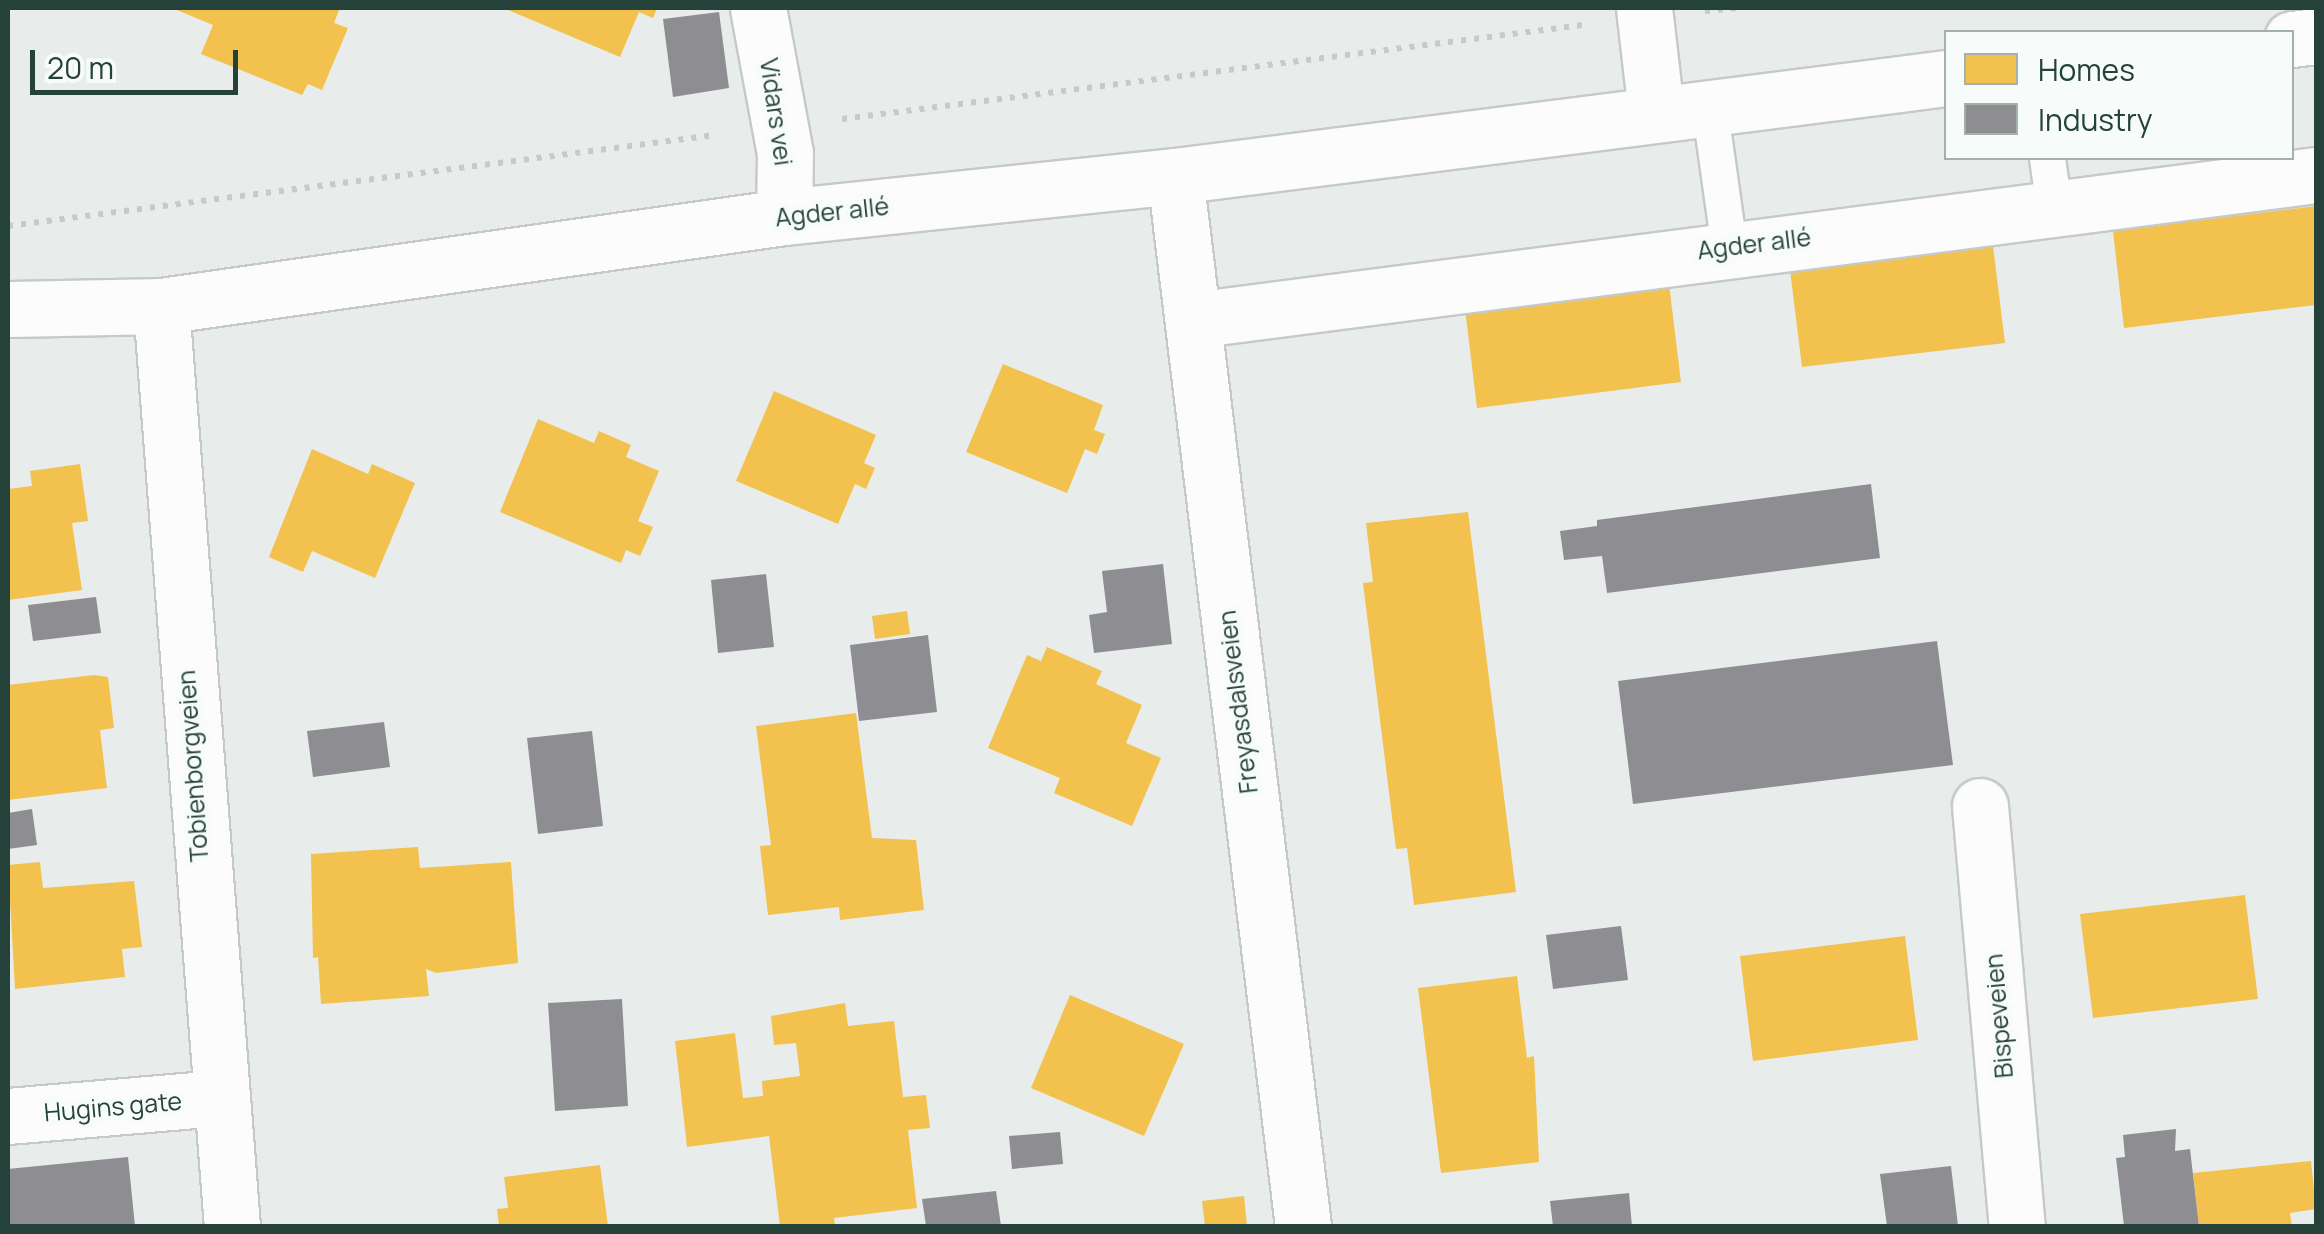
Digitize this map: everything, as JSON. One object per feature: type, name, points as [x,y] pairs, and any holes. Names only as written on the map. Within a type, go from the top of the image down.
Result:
[{"type":"street","name":"Vidars vei","points":[[758,8],[780,126],[784,217]]},
{"type":"street","points":[[1645,12],[1656,112]]},
{"type":"street","name":"Agder allé","points":[[8,309],[160,306],[784,217],[1175,176],[1709,104],[1944,78]]},
{"type":"street","name":"Agder allé","points":[[1192,320],[1729,247],[2050,182],[2316,175]]},
{"type":"street","name":"Freyasdalsveien","points":[[1175,176],[1303,1226]]},
{"type":"street","name":"Tobienborgveien","points":[[160,306],[232,1226]]},
{"type":"street","name":"Bispeveien","points":[[1980,806],[2017,1226]]},
{"type":"street","name":"Hugins gate","points":[[8,1116],[219,1098]]},
{"type":"lane","points":[[1709,104],[1729,247]]},
{"type":"path","points":[[8,226],[1645,12],[1742,8]]},
{"type":"building: Homes","points":[[172,8],[334,8],[339,10],[334,23],[348,28],[322,90],[308,84],[302,95],[201,54],[213,25]]},
{"type":"building: Homes","points":[[503,8],[657,8],[653,18],[639,12],[620,57]]},
{"type":"building: Homes","points":[[2316,206],[2316,305],[2124,328],[2113,231]]},
{"type":"building: Homes","points":[[1993,246],[2005,343],[1802,367],[1790,270]]},
{"type":"building: Homes","points":[[1669,284],[1681,382],[1477,408],[1465,309]]},
{"type":"building: Homes","points":[[1003,364],[1103,405],[1094,430],[1105,434],[1097,454],[1085,449],[1067,493],[966,452]]},
{"type":"building: Homes","points":[[774,391],[876,435],[864,463],[875,468],[866,489],[855,484],[838,524],[736,481]]},
{"type":"building: Homes","points":[[538,419],[594,443],[599,431],[631,445],[626,457],[659,471],[638,521],[653,527],[640,556],[626,550],[621,563],[500,512]]},
{"type":"building: Homes","points":[[312,449],[368,474],[372,464],[415,483],[375,578],[312,551],[303,572],[269,557]]},
{"type":"building: Homes","points":[[80,464],[88,521],[72,523],[82,590],[8,600],[8,489],[32,486],[30,471]]},
{"type":"building: Homes","points":[[1468,512],[1516,892],[1414,905],[1407,848],[1396,849],[1363,583],[1373,582],[1366,523]]},
{"type":"building: Homes","points":[[907,611],[910,634],[875,639],[872,616]]},
{"type":"building: Homes","points":[[1047,647],[1102,671],[1096,684],[1142,705],[1126,743],[1161,758],[1132,826],[1054,793],[1060,778],[988,748],[1027,655],[1041,661]]},
{"type":"building: Homes","points":[[94,675],[108,677],[114,728],[100,730],[107,788],[8,800],[8,685]]},
{"type":"building: Homes","points":[[856,713],[872,838],[916,840],[924,910],[840,920],[839,907],[768,915],[760,846],[771,845],[756,726]]},
{"type":"building: Homes","points":[[418,847],[420,868],[511,862],[518,963],[436,973],[426,969],[429,996],[321,1004],[318,957],[313,958],[311,854]]},
{"type":"building: Homes","points":[[40,862],[43,888],[134,881],[142,947],[122,949],[125,977],[15,989],[8,865]]},
{"type":"building: Homes","points":[[2245,895],[2258,999],[2093,1018],[2080,914]]},
{"type":"building: Homes","points":[[1905,936],[1918,1040],[1753,1061],[1740,956]]},
{"type":"building: Homes","points":[[1517,976],[1527,1058],[1534,1056],[1539,1162],[1441,1173],[1418,988]]},
{"type":"building: Homes","points":[[1070,995],[1184,1044],[1144,1136],[1031,1088]]},
{"type":"building: Homes","points":[[845,1003],[848,1026],[894,1021],[903,1097],[926,1095],[930,1128],[908,1130],[917,1208],[834,1218],[835,1226],[780,1226],[769,1136],[687,1147],[675,1041],[735,1033],[743,1098],[763,1096],[762,1081],[800,1076],[796,1043],[774,1045],[771,1016]]},
{"type":"building: Homes","points":[[2311,1161],[2316,1209],[2290,1213],[2292,1226],[2199,1226],[2193,1173]]},
{"type":"building: Homes","points":[[600,1165],[608,1226],[499,1226],[497,1209],[508,1208],[504,1177]]},
{"type":"building: Homes","points":[[1244,1196],[1247,1226],[1205,1226],[1202,1201]]},
{"type":"building: Industry","points":[[719,12],[729,88],[673,97],[663,19]]},
{"type":"building: Industry","points":[[1871,484],[1880,558],[1607,593],[1602,556],[1564,560],[1560,531],[1597,526],[1597,520]]},
{"type":"building: Industry","points":[[1163,564],[1172,644],[1094,653],[1089,615],[1107,612],[1102,571]]},
{"type":"building: Industry","points":[[766,574],[774,647],[718,653],[711,580]]},
{"type":"building: Industry","points":[[96,597],[101,633],[33,641],[28,605]]},
{"type":"building: Industry","points":[[928,635],[937,712],[859,721],[850,645]]},
{"type":"building: Industry","points":[[1937,641],[1953,765],[1633,804],[1618,681]]},
{"type":"building: Industry","points":[[384,722],[390,767],[313,777],[307,731]]},
{"type":"building: Industry","points":[[592,731],[603,826],[538,834],[527,738]]},
{"type":"building: Industry","points":[[32,809],[37,845],[8,849],[8,813]]},
{"type":"building: Industry","points":[[1621,926],[1628,980],[1553,989],[1546,935]]},
{"type":"building: Industry","points":[[622,999],[628,1106],[555,1111],[548,1003]]},
{"type":"building: Industry","points":[[2176,1129],[2175,1151],[2190,1149],[2199,1226],[2124,1226],[2116,1158],[2125,1157],[2123,1135]]},
{"type":"building: Industry","points":[[1060,1132],[1063,1164],[1012,1169],[1009,1136]]},
{"type":"building: Industry","points":[[128,1157],[135,1226],[8,1226],[8,1169]]},
{"type":"building: Industry","points":[[1951,1166],[1958,1226],[1887,1226],[1880,1174]]},
{"type":"building: Industry","points":[[996,1191],[1001,1226],[926,1226],[922,1199]]},
{"type":"building: Industry","points":[[1629,1193],[1632,1226],[1553,1226],[1550,1201]]}]
